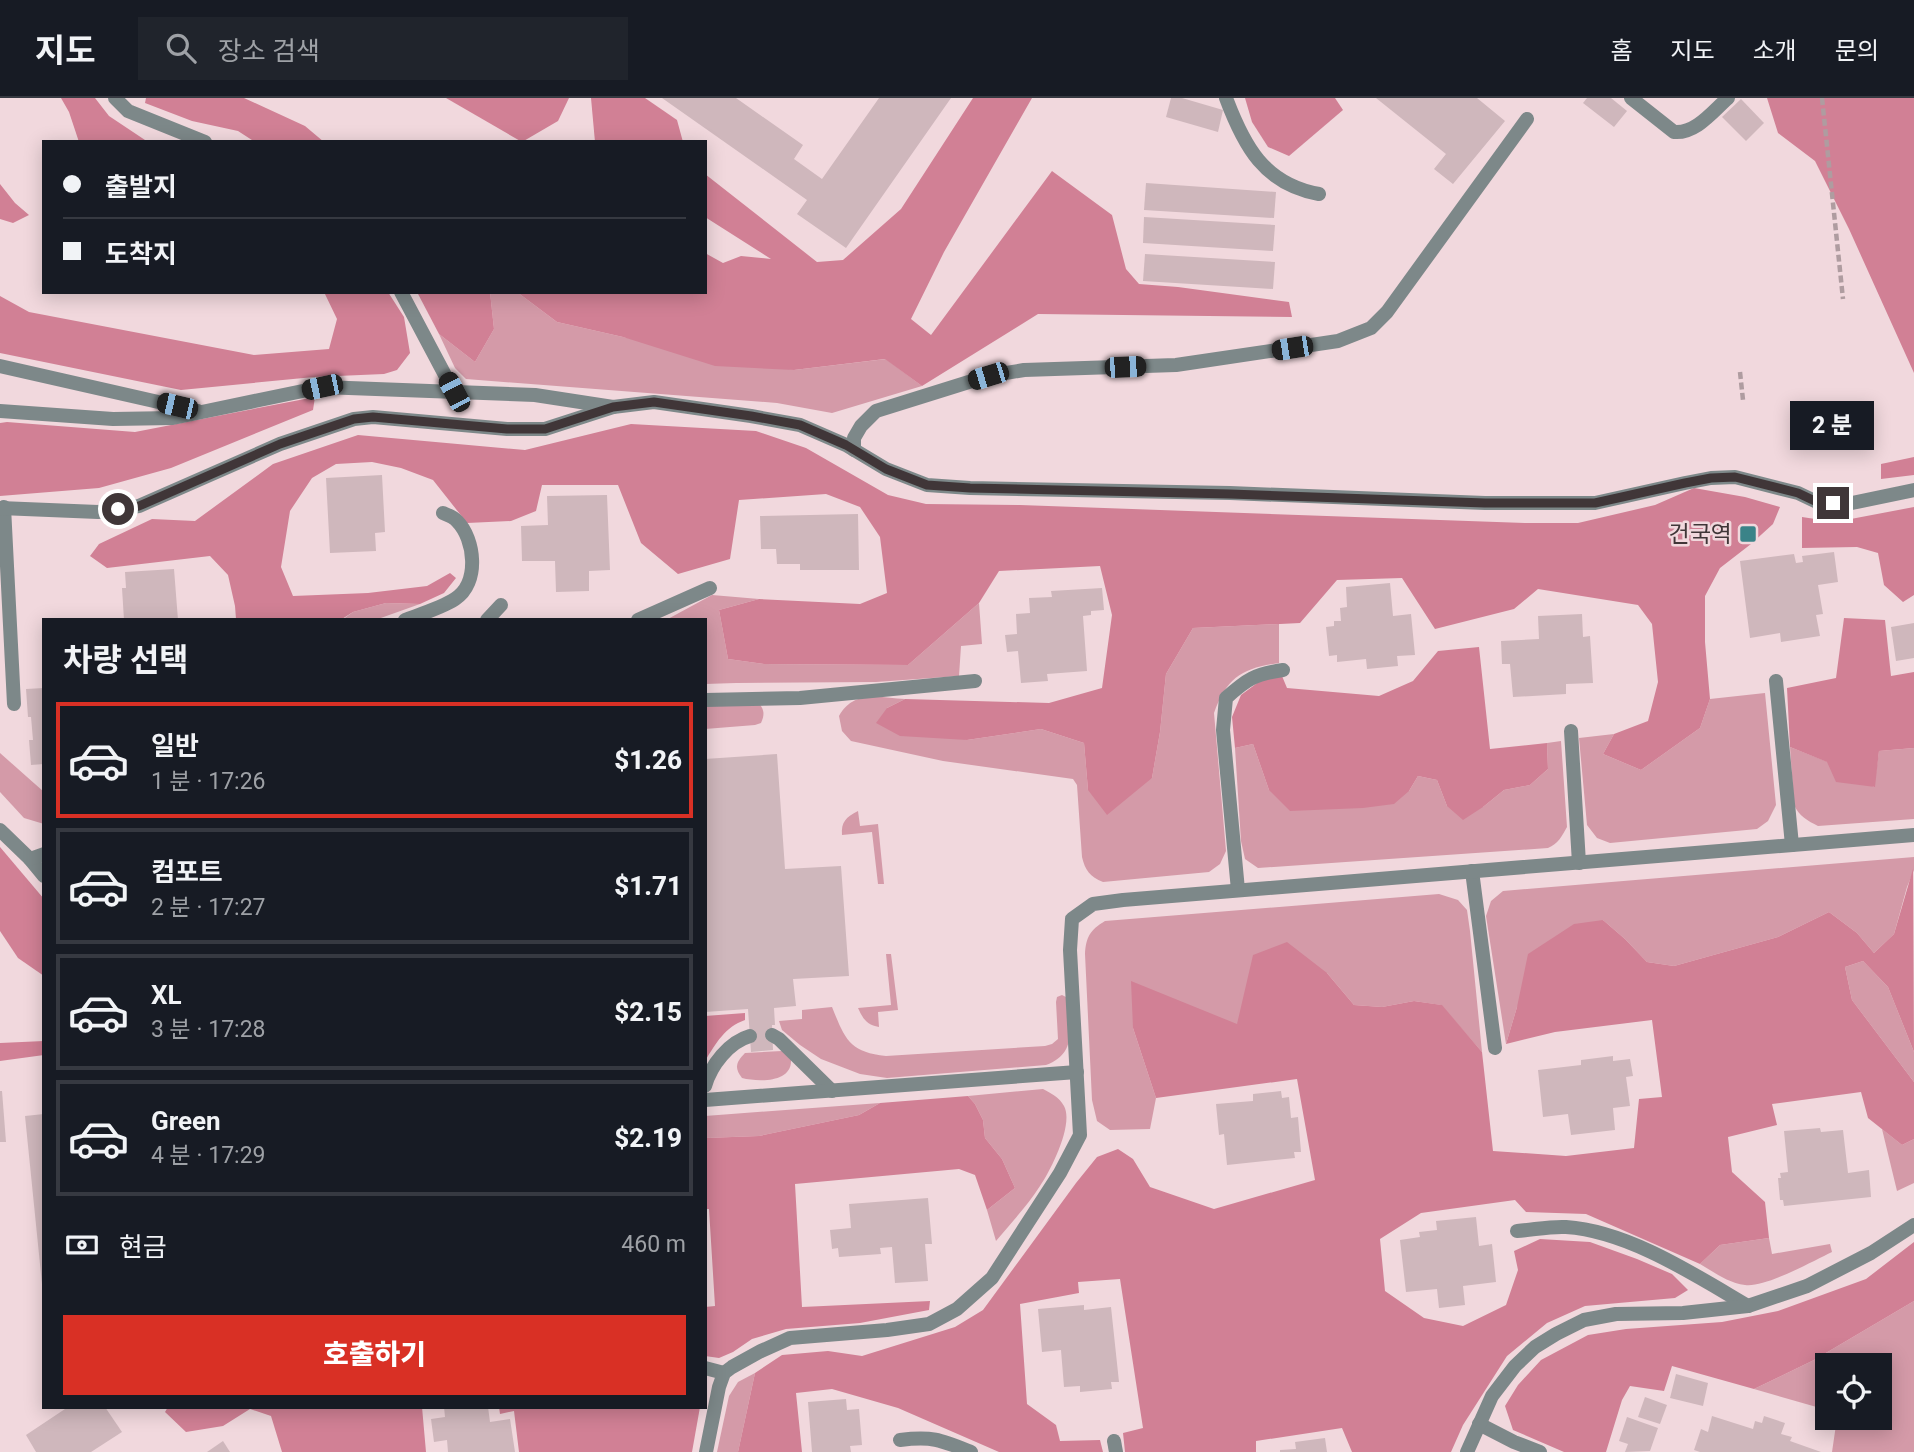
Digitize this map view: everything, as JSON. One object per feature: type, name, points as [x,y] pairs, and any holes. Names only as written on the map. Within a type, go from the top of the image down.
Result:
[{"type":"street","points":[[115,98],[128,111],[200,140]]},
{"type":"street","points":[[1226,98],[1246,145],[1270,173],[1299,190],[1319,194]]},
{"type":"street","points":[[1631,98],[1674,131],[1683,132],[1703,121],[1728,98]]},
{"type":"street","points":[[855,450],[854,438],[861,426],[876,411],[988,376],[1024,370],[1176,365],[1338,341],[1371,328],[1387,312],[1527,119]]},
{"type":"street","points":[[402,294],[454,392]]},
{"type":"street","points":[[0,366],[203,412]]},
{"type":"street","points":[[0,411],[113,419],[173,418],[322,387],[536,395],[613,407]]},
{"type":"street","points":[[14,704],[2,508],[97,512],[139,506],[280,444],[354,419],[373,417],[507,429],[545,429],[613,407],[654,402],[800,425],[855,450],[886,469],[927,485],[970,488],[1485,503],[1595,503],[1711,478],[1735,477],[1798,493],[1819,503],[1847,504],[1914,490]]},
{"type":"street","points":[[410,618],[457,598],[469,582],[473,562],[468,537],[456,519],[443,513]]},
{"type":"street","points":[[642,618],[710,587]]},
{"type":"street","points":[[489,618],[501,605]]},
{"type":"street","points":[[1238,890],[1223,730],[1227,698],[1244,682],[1263,673],[1283,670]]},
{"type":"street","points":[[707,700],[800,698],[975,681]]},
{"type":"street","points":[[1776,681],[1792,845]]},
{"type":"street","points":[[1571,731],[1579,863]]},
{"type":"street","points":[[0,830],[37,857]]},
{"type":"street","points":[[706,1452],[719,1387],[724,1373],[732,1367],[790,1338],[929,1324],[957,1309],[992,1278],[1060,1173],[1080,1135],[1070,950],[1072,919],[1093,904],[1914,835]]},
{"type":"street","points":[[1472,871],[1495,1048]]},
{"type":"street","points":[[772,1035],[832,1091]]},
{"type":"street","points":[[707,1080],[727,1049],[742,1038],[750,1037]]},
{"type":"street","points":[[707,1101],[1077,1072]]},
{"type":"street","points":[[1467,1452],[1492,1396],[1515,1366],[1535,1347],[1584,1320],[1616,1314],[1683,1313],[1748,1306],[1807,1286],[1871,1254],[1914,1224]]},
{"type":"street","points":[[1517,1231],[1564,1227],[1597,1231],[1652,1252],[1748,1306]]},
{"type":"street","points":[[707,1369],[724,1373]]},
{"type":"street","points":[[1479,1424],[1539,1452]]},
{"type":"street","points":[[900,1440],[921,1437],[936,1439],[971,1452]]},
{"type":"path","points":[[1822,98],[1843,299]]},
{"type":"path","points":[[1740,372],[1743,400]]},
{"type":"shaded area","points":[[61,98],[95,98],[109,116],[145,140],[78,140]]},
{"type":"shaded area","points":[[146,98],[244,98],[305,126],[322,140],[252,140],[238,131],[192,121],[145,103]]},
{"type":"shaded area","points":[[446,98],[569,98],[558,121],[525,140],[519,140]]},
{"type":"shaded area","points":[[591,98],[645,98],[677,120],[682,140],[595,140]]},
{"type":"shaded area","points":[[973,98],[1032,98],[944,252],[911,319],[931,335],[1052,171],[1112,215],[1126,269],[1139,284],[1289,302],[1292,317],[1038,314],[922,386],[885,359],[794,370],[715,366],[623,337],[557,322],[520,294],[707,294],[707,254],[723,263],[741,256],[771,259],[707,218],[707,176],[817,262],[843,260],[901,209]]},
{"type":"shaded area","points":[[1245,98],[1335,98],[1343,110],[1289,156],[1268,147],[1252,122]]},
{"type":"shaded area","points":[[1767,98],[1914,98],[1914,373],[1815,161],[1778,133]]},
{"type":"shaded area","points":[[0,184],[29,215],[13,223],[0,219]]},
{"type":"shaded area","points":[[325,294],[389,294],[404,317],[410,353],[397,370],[384,374],[314,377],[181,390],[0,353],[0,296],[29,312],[254,355],[329,349],[337,319]]},
{"type":"shaded area","points":[[418,294],[490,294],[494,329],[475,362],[439,334]]},
{"type":"shaded area","points":[[490,294],[520,294],[557,322],[794,370],[886,359],[922,386],[832,413],[777,403],[466,379],[455,368],[439,334],[475,362],[494,329]]},
{"type":"shaded area","points":[[315,397],[313,410],[171,468],[99,488],[0,496],[0,423],[135,432]]},
{"type":"shaded area","points":[[631,424],[756,431],[806,448],[888,495],[926,504],[1578,523],[1655,505],[1694,488],[1745,497],[1780,507],[1773,524],[1720,568],[1705,596],[1705,642],[1710,699],[1700,728],[1641,770],[1603,754],[1614,734],[1648,721],[1658,682],[1652,624],[1638,605],[1538,589],[1514,609],[1435,629],[1402,578],[1337,580],[1300,623],[1193,628],[1166,674],[1152,778],[1107,815],[1088,790],[1084,743],[1041,729],[967,740],[900,736],[876,723],[887,708],[905,699],[1049,703],[1102,688],[1112,615],[1100,566],[999,571],[979,603],[908,665],[764,664],[728,659],[719,610],[759,599],[860,604],[887,593],[880,537],[860,507],[826,494],[739,500],[730,559],[678,574],[641,543],[618,485],[542,485],[536,511],[511,521],[467,523],[433,480],[401,468],[372,462],[336,464],[312,478],[290,511],[281,567],[293,596],[368,593],[427,586],[450,573],[456,578],[444,593],[420,604],[386,603],[353,612],[344,618],[236,618],[228,575],[210,556],[107,568],[90,556],[99,544],[152,519],[195,521],[273,464],[358,435],[525,450]]},
{"type":"shaded area","points":[[1914,457],[1914,475],[1881,479],[1881,464]]},
{"type":"shaded area","points":[[1914,507],[1914,595],[1903,602],[1884,585],[1878,553],[1857,547],[1802,548],[1802,517],[1835,522]]},
{"type":"shaded area","points":[[712,595],[759,599],[719,610],[728,659],[764,664],[908,665],[979,603],[982,644],[961,646],[959,676],[876,682],[707,684],[707,618],[670,618]]},
{"type":"shaded area","points":[[386,603],[420,604],[381,618],[345,618],[353,612]]},
{"type":"shaded area","points":[[1844,618],[1885,620],[1891,676],[1914,672],[1914,748],[1879,751],[1875,787],[1836,782],[1827,762],[1790,747],[1787,688],[1836,678]]},
{"type":"shaded area","points":[[1279,624],[1279,663],[1255,668],[1238,676],[1225,691],[1214,713],[1226,851],[1220,864],[1209,872],[1103,882],[1091,875],[1083,862],[1077,785],[1073,779],[943,761],[851,741],[842,731],[839,716],[852,702],[867,697],[905,699],[887,708],[967,740],[1041,729],[1084,743],[1088,790],[1152,778],[1166,674],[1193,628]]},
{"type":"shaded area","points":[[1479,647],[1490,749],[1547,743],[1548,769],[1530,785],[1504,790],[1463,820],[1447,806],[1437,780],[1418,776],[1409,791],[1394,804],[1290,811],[1269,790],[1253,744],[1235,748],[1232,717],[1241,695],[1260,681],[1282,676],[1287,688],[1379,696],[1413,681],[1438,651]]},
{"type":"shaded area","points":[[1765,693],[1776,805],[1768,821],[1757,829],[1610,843],[1597,838],[1587,825],[1579,738],[1614,734],[1603,754],[1641,770],[1700,728],[1710,699]]},
{"type":"shaded area","points":[[759,703],[763,717],[761,723],[755,725],[707,729],[707,705]]},
{"type":"shaded area","points":[[1561,741],[1567,827],[1557,842],[1548,848],[1258,868],[1245,859],[1241,841],[1235,748],[1253,744],[1269,790],[1409,791],[1418,776],[1437,780],[1447,806],[1483,807],[1504,790],[1530,785],[1548,769],[1547,743]]},
{"type":"shaded area","points":[[1790,747],[1828,762],[1874,787],[1879,751],[1914,748],[1914,819],[1818,826],[1811,822],[1801,815],[1794,805]]},
{"type":"shaded area","points":[[0,753],[42,790],[42,823],[24,818],[0,792]]},
{"type":"shaded area","points":[[858,811],[860,826],[878,824],[884,884],[878,884],[872,832],[842,835],[845,820]]},
{"type":"shaded area","points":[[0,847],[42,897],[42,975],[18,958],[0,931]]},
{"type":"shaded area","points":[[1914,857],[1914,870],[1894,934],[1874,953],[1857,933],[1829,912],[1778,937],[1674,966],[1647,962],[1603,920],[1517,1007],[1506,1044],[1486,916],[1491,901],[1503,891]]},
{"type":"shaded area","points":[[1913,869],[1914,1052],[1888,987],[1863,961],[1845,967],[1852,1000],[1914,1082],[1914,1139],[1902,1145],[1868,1118],[1861,1092],[1772,1104],[1777,1125],[1728,1137],[1732,1172],[1765,1202],[1769,1238],[1720,1245],[1700,1264],[1586,1214],[1526,1212],[1515,1200],[1421,1213],[1380,1239],[1385,1291],[1424,1318],[1463,1326],[1506,1305],[1518,1270],[1514,1251],[1540,1239],[1590,1242],[1672,1274],[1688,1290],[1675,1298],[1585,1306],[1547,1323],[1507,1356],[1463,1425],[1451,1452],[1352,1452],[1342,1428],[1256,1441],[1256,1452],[1125,1452],[1123,1433],[1143,1428],[1120,1279],[1078,1282],[1079,1293],[1020,1304],[1027,1404],[1056,1425],[1060,1441],[1100,1440],[1103,1452],[999,1452],[898,1408],[832,1389],[796,1393],[802,1452],[738,1452],[755,1373],[782,1355],[828,1351],[862,1356],[955,1327],[983,1310],[1097,1157],[1118,1149],[1133,1159],[1150,1187],[1214,1209],[1315,1180],[1297,1079],[1156,1098],[1133,1028],[1131,981],[1237,1024],[1253,955],[1287,942],[1327,973],[1354,1005],[1382,1007],[1414,1001],[1442,1005],[1482,1052],[1493,1151],[1566,1156],[1634,1148],[1639,1099],[1662,1097],[1652,1020],[1555,1032],[1506,1044],[1528,954],[1574,924],[1603,920],[1647,962],[1674,966],[1778,937],[1829,912],[1857,933],[1874,953],[1894,934]]},
{"type":"shaded area","points":[[1439,894],[1458,900],[1467,910],[1482,1052],[1441,1005],[1414,1001],[1382,1007],[1354,1005],[1327,973],[1237,1024],[1133,1028],[1156,1098],[1150,1129],[1110,1130],[1097,1121],[1092,1100],[1085,954],[1090,934],[1100,924],[1105,921]]},
{"type":"shaded area","points":[[886,954],[891,954],[898,1010],[878,1012],[879,1027],[866,1021],[858,1008],[891,1005]]},
{"type":"shaded area","points":[[1863,961],[1888,987],[1914,1052],[1914,1082],[1852,1000],[1845,967]]},
{"type":"shaded area","points":[[1057,997],[1066,997],[1069,1018],[1068,1046],[1056,1060],[1046,1065],[887,1078],[860,1074],[821,1059],[782,1030],[779,1021],[802,1019],[802,1010],[832,1007],[850,1042],[864,1051],[886,1056],[1045,1046],[1058,1039],[1056,1002]]},
{"type":"shaded area","points":[[745,1013],[745,1020],[726,1031],[707,1058],[707,1016]]},
{"type":"shaded area","points":[[42,1041],[42,1055],[0,1061],[0,1043]]},
{"type":"shaded area","points":[[782,1051],[791,1060],[790,1068],[780,1077],[757,1080],[742,1078],[739,1074],[737,1065],[745,1053]]},
{"type":"shaded area","points":[[1043,1089],[1058,1098],[1064,1106],[1064,1135],[1040,1186],[996,1241],[987,1210],[1015,1188],[1002,1159],[985,1138],[983,1120],[968,1096]]},
{"type":"shaded area","points":[[968,1096],[983,1120],[985,1138],[1002,1159],[1015,1188],[987,1210],[975,1175],[959,1169],[795,1184],[802,1307],[930,1301],[929,1310],[860,1323],[786,1329],[752,1339],[719,1358],[707,1356],[707,1307],[715,1306],[707,1209],[707,1138],[759,1136],[859,1115],[880,1103]]},
{"type":"shaded area","points":[[880,1103],[859,1115],[759,1136],[707,1138],[707,1116]]},
{"type":"shaded area","points":[[1882,1129],[1902,1145],[1914,1139],[1914,1183],[1897,1191]]},
{"type":"shaded area","points":[[1769,1238],[1772,1254],[1830,1244],[1832,1252],[1789,1273],[1754,1285],[1733,1282],[1700,1264],[1720,1245]]},
{"type":"shaded area","points":[[1914,1242],[1914,1301],[1826,1353],[1815,1353],[1814,1360],[1754,1389],[1672,1366],[1664,1391],[1630,1386],[1622,1400],[1606,1452],[1564,1452],[1513,1430],[1505,1406],[1518,1385],[1541,1360],[1588,1335],[1626,1329],[1722,1322],[1778,1311],[1866,1279]]},
{"type":"shaded area","points":[[1914,1301],[1914,1452],[1832,1452],[1835,1430],[1892,1430],[1892,1353],[1826,1353]]},
{"type":"shaded area","points":[[1814,1360],[1815,1407],[1754,1389]]},
{"type":"shaded area","points":[[755,1373],[738,1452],[717,1452],[729,1396],[738,1382]]},
{"type":"shaded area","points":[[167,1409],[250,1409],[223,1426],[186,1432],[165,1412]]},
{"type":"shaded area","points":[[250,1409],[422,1409],[426,1452],[282,1452],[271,1416]]},
{"type":"shaded area","points":[[499,1409],[700,1409],[692,1452],[519,1452],[514,1411],[500,1414]]},
{"type":"building","points":[[662,98],[736,98],[803,145],[794,159],[822,179],[879,98],[951,98],[846,248],[797,214],[807,200]]},
{"type":"building","points":[[1171,98],[1182,98],[1223,110],[1218,132],[1166,117]]},
{"type":"building","points":[[1376,98],[1477,98],[1505,121],[1453,184],[1434,169],[1446,154]]},
{"type":"building","points":[[1587,98],[1611,98],[1627,111],[1614,127],[1583,103]]},
{"type":"building","points":[[1741,99],[1764,123],[1746,141],[1722,117]]},
{"type":"building","points":[[1146,183],[1276,192],[1274,218],[1144,210]]},
{"type":"building","points":[[1144,217],[1275,225],[1273,251],[1143,243]]},
{"type":"building","points":[[1145,254],[1275,262],[1273,289],[1143,281]]},
{"type":"building","points":[[382,475],[385,532],[375,533],[376,551],[330,553],[326,478]]},
{"type":"building","points":[[607,495],[610,570],[589,571],[589,591],[556,592],[555,561],[522,561],[521,526],[548,525],[547,496]]},
{"type":"building","points":[[858,514],[859,570],[800,570],[800,564],[777,564],[776,549],[761,549],[760,516]]},
{"type":"building","points":[[1834,552],[1838,582],[1818,585],[1823,614],[1816,615],[1820,636],[1781,642],[1780,633],[1750,638],[1740,561],[1794,554],[1796,563],[1803,562],[1802,556]]},
{"type":"building","points":[[174,569],[178,618],[124,618],[122,588],[126,588],[125,572]]},
{"type":"building","points":[[1390,583],[1393,616],[1411,614],[1415,655],[1397,656],[1398,666],[1367,669],[1366,659],[1337,662],[1337,655],[1329,656],[1326,627],[1334,626],[1334,621],[1341,621],[1340,608],[1347,607],[1346,587]]},
{"type":"building","points":[[1102,588],[1104,610],[1091,611],[1091,615],[1083,616],[1087,671],[1047,674],[1048,681],[1021,683],[1018,651],[1007,652],[1005,635],[1017,634],[1016,614],[1030,613],[1029,598],[1052,597],[1051,591]]},
{"type":"building","points":[[1582,614],[1583,637],[1590,636],[1593,683],[1566,684],[1566,694],[1513,697],[1510,664],[1502,664],[1501,641],[1539,639],[1538,616]]},
{"type":"building","points":[[1914,623],[1914,658],[1896,661],[1891,627]]},
{"type":"building","points":[[42,688],[42,764],[31,765],[29,740],[33,740],[26,689]]},
{"type":"building","points":[[777,754],[785,869],[841,866],[849,976],[793,979],[796,1006],[774,1008],[773,1050],[751,1052],[748,1009],[707,1012],[707,759]]},
{"type":"building","points":[[1613,1056],[1613,1061],[1630,1059],[1633,1076],[1626,1077],[1630,1106],[1613,1108],[1615,1130],[1571,1135],[1568,1114],[1543,1117],[1538,1070],[1581,1065],[1581,1060]]},
{"type":"building","points":[[2,1091],[6,1142],[0,1142]]},
{"type":"building","points":[[1281,1091],[1282,1098],[1289,1097],[1291,1118],[1298,1117],[1301,1152],[1294,1152],[1295,1158],[1227,1165],[1224,1134],[1219,1135],[1216,1104],[1253,1101],[1253,1094]]},
{"type":"building","points":[[42,1114],[42,1284],[25,1116]]},
{"type":"building","points":[[1820,1128],[1821,1132],[1843,1130],[1848,1173],[1869,1170],[1871,1197],[1784,1206],[1783,1200],[1780,1200],[1778,1178],[1781,1178],[1780,1173],[1788,1172],[1784,1131]]},
{"type":"building","points":[[928,1198],[932,1244],[925,1244],[928,1281],[895,1283],[892,1247],[880,1248],[881,1254],[839,1257],[838,1248],[832,1249],[830,1230],[851,1228],[849,1204]]},
{"type":"building","points":[[1476,1217],[1479,1246],[1492,1244],[1496,1282],[1463,1286],[1465,1305],[1439,1308],[1437,1289],[1406,1292],[1400,1240],[1420,1237],[1419,1232],[1437,1230],[1436,1221]]},
{"type":"building","points":[[1084,1305],[1084,1310],[1111,1307],[1119,1382],[1111,1382],[1112,1389],[1080,1392],[1080,1386],[1064,1387],[1061,1350],[1042,1352],[1038,1309]]},
{"type":"building","points":[[1676,1374],[1708,1383],[1703,1406],[1670,1398]]},
{"type":"building","points":[[1645,1397],[1667,1405],[1660,1424],[1638,1417]]},
{"type":"building","points":[[846,1399],[847,1410],[859,1409],[862,1445],[850,1446],[851,1452],[812,1452],[808,1402]]},
{"type":"building","points":[[65,1409],[106,1409],[122,1432],[91,1452],[36,1452],[26,1435]]},
{"type":"building","points":[[444,1409],[488,1409],[490,1422],[510,1419],[515,1452],[448,1452],[447,1440],[434,1442],[431,1419],[445,1417]]},
{"type":"building","points":[[1712,1416],[1753,1429],[1755,1421],[1762,1423],[1764,1416],[1785,1423],[1781,1434],[1792,1437],[1790,1441],[1821,1452],[1694,1450],[1701,1429],[1708,1432]]},
{"type":"building","points":[[1627,1417],[1658,1428],[1650,1451],[1625,1452],[1628,1444],[1619,1441]]},
{"type":"building","points":[[1325,1438],[1327,1452],[1280,1452],[1296,1449],[1295,1442]]},
{"type":"building","points":[[223,1441],[230,1452],[207,1452]]},
{"type":"place","name":"건국역","points":[[1748,534]]},
{"type":"route","points":[[118,509],[139,506],[280,444],[354,419],[373,417],[507,429],[545,429],[613,407],[654,402],[800,425],[846,445],[886,469],[927,485],[1485,503],[1595,503],[1711,478],[1735,477],[1798,493],[1819,503],[1833,503]]}]
